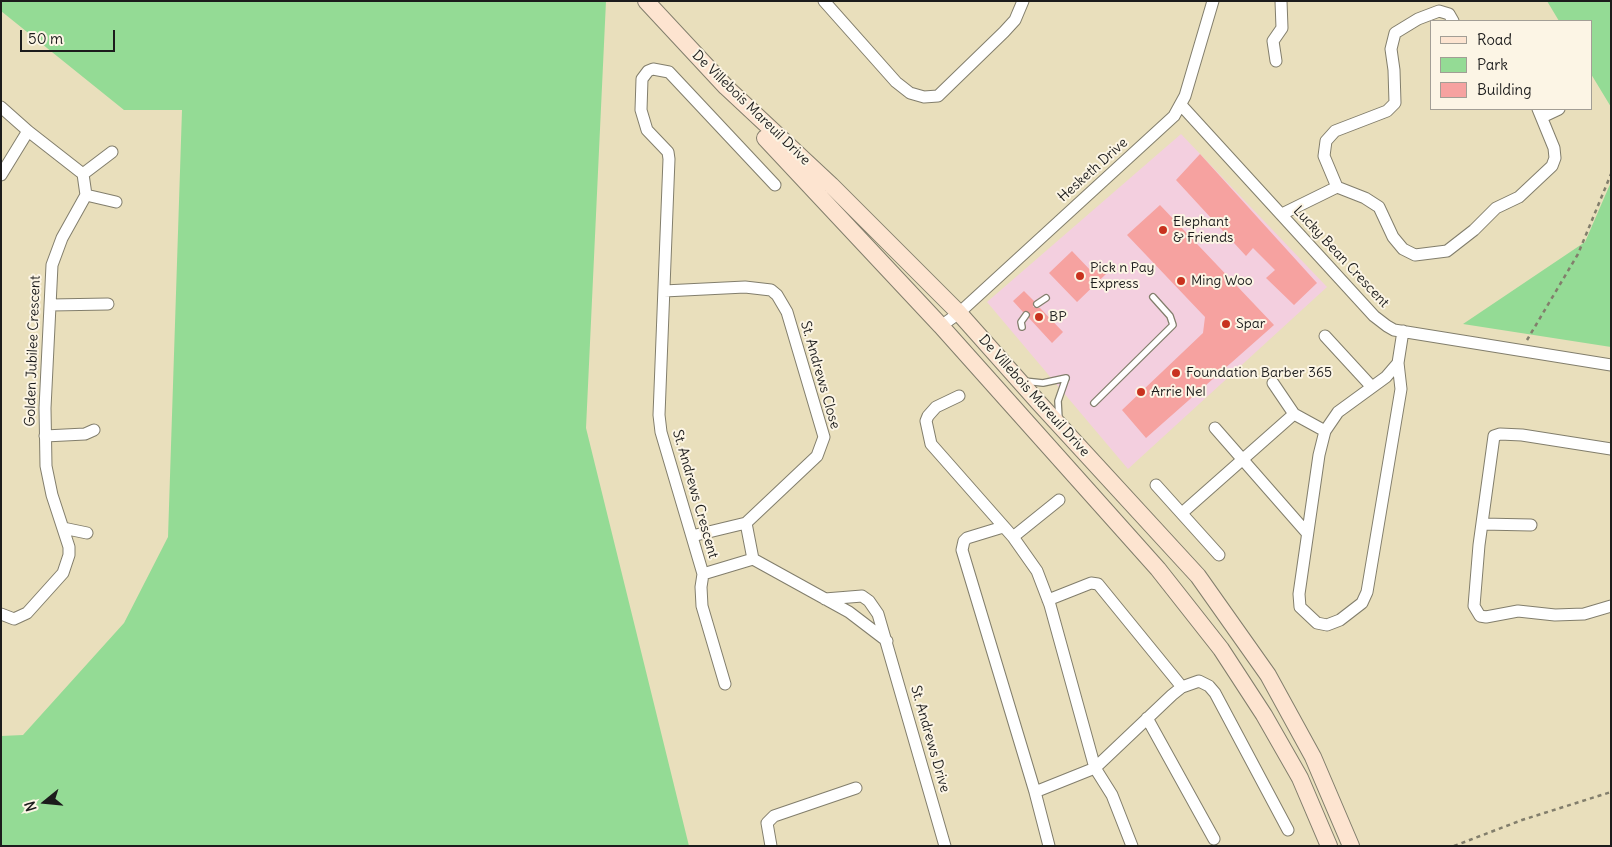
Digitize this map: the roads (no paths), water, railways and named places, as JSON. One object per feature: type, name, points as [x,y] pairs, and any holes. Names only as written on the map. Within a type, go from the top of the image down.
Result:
[{"type":"main road","name":"De Villebois Mareuil Drive","points":[[638,1],[941,326],[1140,548],[1221,649],[1264,715],[1300,778],[1329,846]]},
{"type":"main road","name":"De Villebois Mareuil Drive","points":[[646,1],[726,87],[831,185],[959,313],[1198,576],[1268,675],[1313,757],[1351,846]]},
{"type":"street","points":[[824,1],[896,82],[910,93],[924,97],[938,96],[1016,20],[1023,1]]},
{"type":"street","name":"Hesketh Drive","points":[[941,326],[959,313],[1162,128],[1181,105],[1212,1]]},
{"type":"street","points":[[1276,61],[1273,41],[1282,28],[1281,1]]},
{"type":"street","points":[[1452,20],[1449,14],[1439,11],[1418,19],[1395,32],[1391,49],[1395,103],[1387,112],[1335,131],[1326,141],[1324,156],[1337,187],[1365,198],[1379,207],[1393,237],[1403,249],[1415,255],[1447,251],[1474,230],[1496,208],[1519,197],[1552,166],[1555,158],[1554,148],[1540,113],[1554,110]]},
{"type":"street","name":"St. Andrews Crescent","points":[[726,684],[702,606],[701,587],[703,574],[664,448],[658,415],[668,218],[668,152],[646,130],[640,110],[642,79],[648,71],[653,69],[669,72],[775,185]]},
{"type":"street","name":"Lucky Bean Crescent","points":[[1181,105],[1374,316],[1391,328],[1611,365]]},
{"type":"street","points":[[1,107],[83,174],[86,195],[116,202]]},
{"type":"street","points":[[1,175],[28,130]]},
{"type":"street","points":[[83,174],[112,152]]},
{"type":"street","points":[[1282,214],[1337,187]]},
{"type":"street","name":"Golden Jubilee Crescent","points":[[1,614],[14,619],[27,613],[64,572],[70,555],[46,466],[45,436],[52,266],[55,253],[86,195]]},
{"type":"street","name":"St. Andrews Close","points":[[664,291],[762,288],[771,290],[777,295],[787,312],[824,437],[817,456],[746,523],[692,536]]},
{"type":"street","points":[[51,305],[108,304]]},
{"type":"street","points":[[1398,363],[1386,377],[1371,386],[1338,412],[1325,431],[1319,455],[1299,594],[1300,607],[1317,623],[1327,624],[1355,609],[1362,603],[1367,592],[1401,389],[1398,363],[1403,331]]},
{"type":"street","points":[[1325,336],[1371,386]]},
{"type":"street","points":[[1273,383],[1294,414],[1325,431]]},
{"type":"street","points":[[959,396],[936,407],[928,416],[926,421],[931,444],[1012,537],[1037,571],[1048,600],[1095,768],[1112,794],[1132,846]]},
{"type":"street","points":[[1182,513],[1294,414]]},
{"type":"street","points":[[1215,428],[1307,533]]},
{"type":"street","points":[[45,436],[85,434],[94,430]]},
{"type":"street","points":[[1611,449],[1522,435],[1497,434],[1493,439],[1490,457],[1474,606],[1480,616],[1518,612],[1555,615],[1584,614],[1611,606]]},
{"type":"street","points":[[1156,485],[1218,555]]},
{"type":"street","points":[[1012,537],[1059,500]]},
{"type":"street","points":[[746,523],[753,559]]},
{"type":"street","points":[[1482,524],[1531,525]]},
{"type":"street","points":[[1003,527],[967,538],[964,541],[962,550],[1035,792],[1049,846]]},
{"type":"street","points":[[63,528],[87,533]]},
{"type":"street","points":[[703,574],[753,559],[866,623],[887,641]]},
{"type":"street","points":[[1048,600],[1091,583],[1098,584],[1182,687]]},
{"type":"street","name":"St. Andrews Drive","points":[[825,599],[856,596],[869,601],[878,614],[945,846]]},
{"type":"street","points":[[1035,792],[1095,768],[1182,687],[1199,681],[1209,686],[1215,693],[1288,830]]},
{"type":"street","points":[[1148,718],[1214,839]]},
{"type":"street","points":[[770,846],[767,823],[774,816],[856,788]]},
{"type":"lane","points":[[1094,403],[1174,325],[1170,316],[1153,297]]},
{"type":"lane","points":[[1037,304],[1046,298]]},
{"type":"lane","points":[[1022,327],[1022,322],[1026,315]]},
{"type":"lane","points":[[1018,380],[1044,383],[1066,378],[1058,401],[1060,426]]},
{"type":"place","name":"Elephant & Friends","points":[[1163,230]]},
{"type":"place","name":"Pick n Pay Express","points":[[1080,276]]},
{"type":"place","name":"Ming Woo","points":[[1181,281]]},
{"type":"place","name":"BP","points":[[1039,317]]},
{"type":"place","name":"Spar","points":[[1226,324]]},
{"type":"place","name":"Foundation Barber 365","points":[[1176,373]]},
{"type":"place","name":"Arrie Nel","points":[[1141,392]]}]
